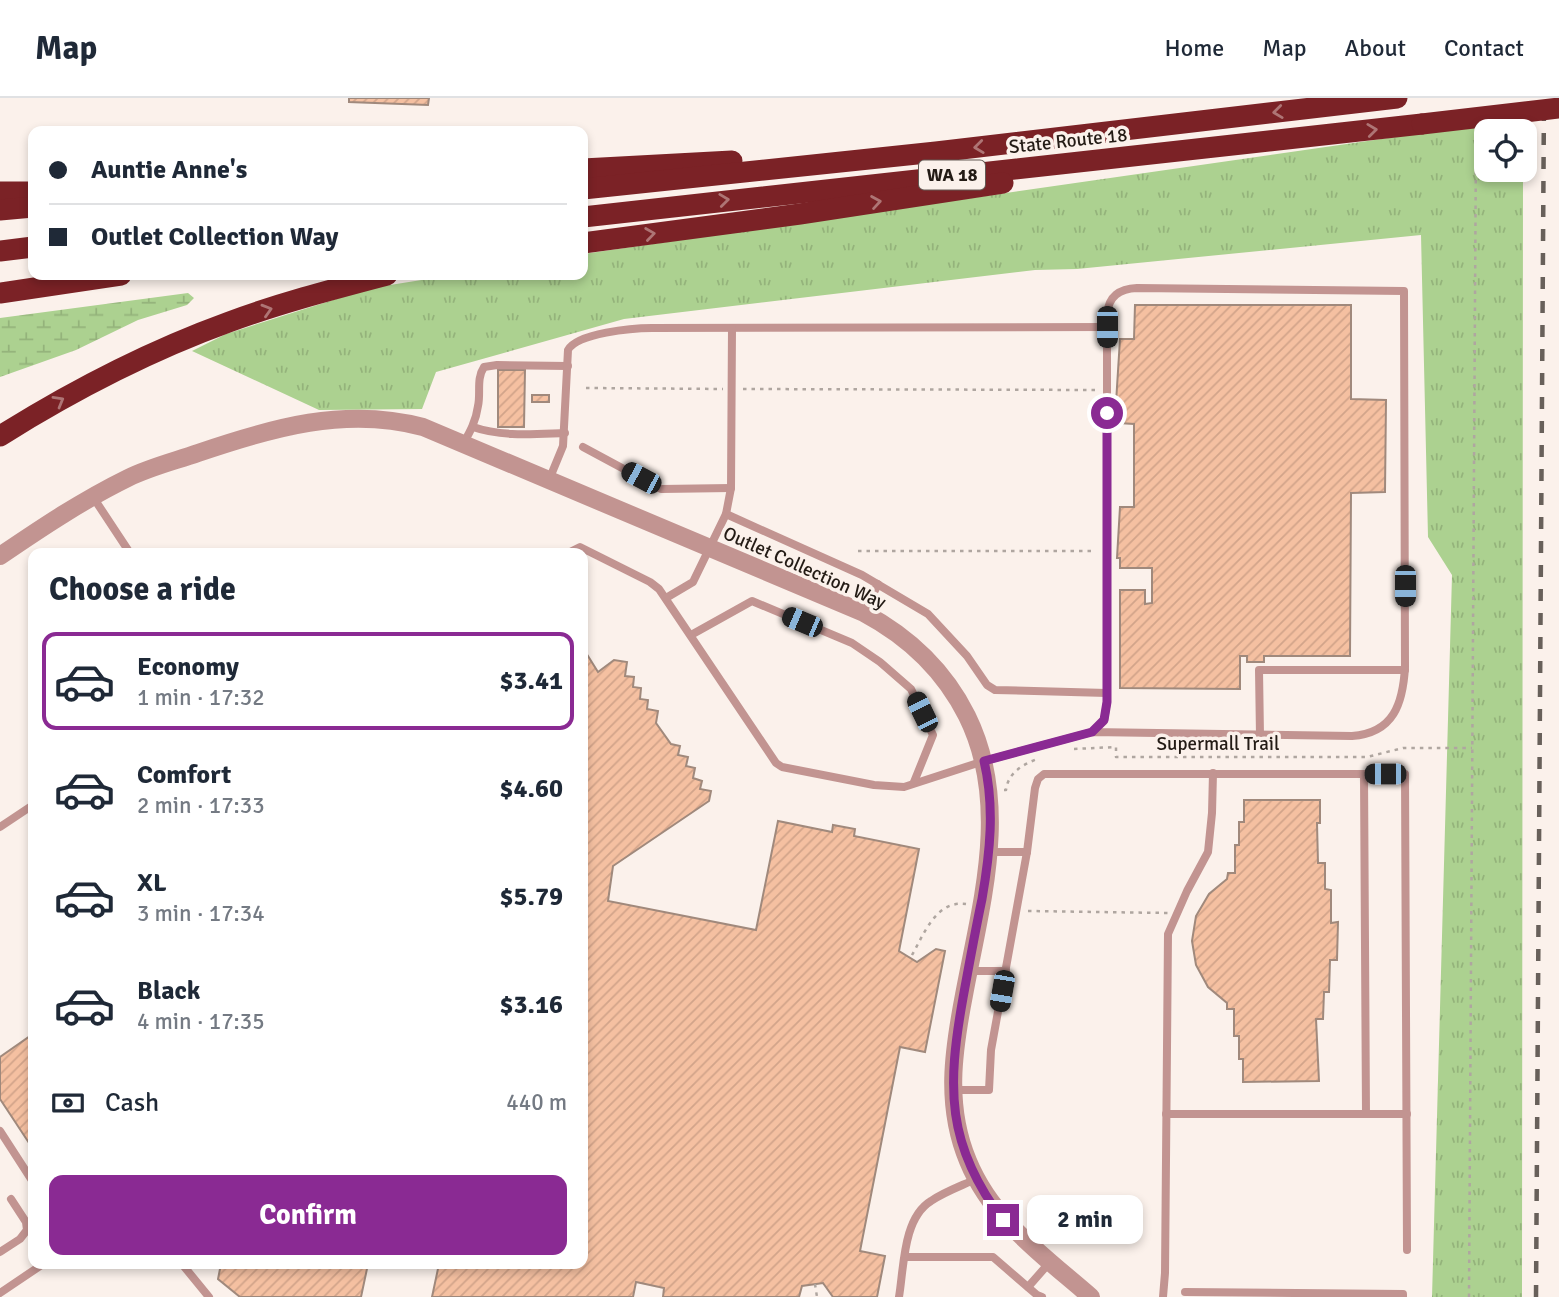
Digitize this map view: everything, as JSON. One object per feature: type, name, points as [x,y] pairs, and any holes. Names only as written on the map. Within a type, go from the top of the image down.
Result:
[{"type":"highway","name":"State Route 18","points":[[588,188],[936,152],[1397,98]]},
{"type":"highway","name":"State Route 18","points":[[588,216],[1559,108]]},
{"type":"highway","points":[[588,242],[800,214],[1322,136]]},
{"type":"highway","points":[[588,169],[672,162],[936,152]]},
{"type":"highway","points":[[0,192],[28,192]]},
{"type":"highway","points":[[0,210],[28,207]]},
{"type":"highway","points":[[0,251],[28,248]]},
{"type":"highway","points":[[0,279],[28,276]]},
{"type":"highway","points":[[0,293],[87,280]]},
{"type":"highway","points":[[0,436],[70,394],[175,343],[231,321],[370,280]]},
{"type":"street","name":"Outlet Collection Way","points":[[0,556],[93,497],[127,478],[162,465],[236,441],[316,421],[351,417],[398,420],[423,427],[549,480],[864,613],[889,627],[909,642],[949,683],[974,730],[990,791],[989,852],[953,1059],[954,1110],[964,1150],[976,1179],[1003,1220],[1091,1297]]},
{"type":"lane","points":[[588,551],[650,582],[666,598],[779,766],[904,787],[984,761],[1092,732],[1260,736],[1352,736],[1370,733],[1388,722],[1397,711],[1405,670],[1404,290],[1130,289],[1119,292],[1110,301],[1107,327],[1107,693],[1104,720],[1092,732]]},
{"type":"lane","points":[[549,480],[563,446],[565,433],[568,350],[571,345],[627,329],[1107,327]]},
{"type":"lane","points":[[666,598],[693,582],[726,514],[731,488],[732,328]]},
{"type":"lane","points":[[463,444],[473,427],[479,404],[480,373],[484,367],[568,366]]},
{"type":"lane","points":[[473,427],[484,431],[516,434],[565,433]]},
{"type":"lane","points":[[583,447],[661,489],[731,488]]},
{"type":"lane","points":[[93,497],[127,548]]},
{"type":"lane","points":[[726,514],[878,584],[929,614],[967,656],[987,685],[995,690],[1107,693]]},
{"type":"lane","points":[[864,613],[878,584]]},
{"type":"lane","points":[[691,635],[752,601],[852,643],[880,662],[911,689],[933,735],[914,782]]},
{"type":"lane","points":[[1260,736],[1259,670],[1405,670]]},
{"type":"lane","points":[[1163,1297],[1168,934],[1208,852],[1213,773]]},
{"type":"lane","points":[[952,1090],[989,1090],[991,1050],[1027,852],[1035,788],[1038,779],[1044,774],[1405,774],[1407,1251]]},
{"type":"lane","points":[[1364,774],[1366,1114]]},
{"type":"lane","points":[[0,827],[28,808]]},
{"type":"lane","points":[[989,852],[1027,852]]},
{"type":"lane","points":[[968,971],[1006,971]]},
{"type":"lane","points":[[1166,1114],[1406,1114]]},
{"type":"lane","points":[[0,1131],[28,1174]]},
{"type":"lane","points":[[899,1297],[913,1221],[930,1201],[976,1179]]},
{"type":"lane","points":[[0,1252],[20,1239],[27,1230],[26,1222],[11,1199]]},
{"type":"lane","points":[[905,1257],[993,1257],[1042,1297]]},
{"type":"lane","points":[[1028,1287],[1050,1262]]},
{"type":"lane","points":[[0,1293],[36,1269]]},
{"type":"lane","points":[[186,1269],[209,1297]]},
{"type":"lane","points":[[1185,1292],[1403,1294],[1403,1297]]},
{"type":"path","points":[[1469,1297],[1476,182]]},
{"type":"path","points":[[586,387],[1107,390]]},
{"type":"path","points":[[858,551],[1107,551]]},
{"type":"path","name":"Supermall Trail","points":[[1063,751],[1116,747],[1116,757],[1367,757],[1403,748],[1472,748]]},
{"type":"path","points":[[990,791],[1006,790],[1008,781],[1017,769],[1040,758]]},
{"type":"path","points":[[912,955],[940,910],[958,903],[980,906]]},
{"type":"path","points":[[1017,911],[1164,911],[1175,915]]},
{"type":"path","points":[[815,1284],[817,1297]]},
{"type":"green space","points":[[1474,127],[1474,182],[1523,182],[1522,1297],[1432,1297],[1452,575],[1428,537],[1421,235],[1077,269],[1035,270],[624,319],[436,372],[422,409],[319,410],[192,351],[226,334],[371,288],[421,280],[588,280],[588,253]]},
{"type":"green space","points":[[188,293],[194,298],[187,305],[138,320],[76,350],[0,377],[0,318]]},
{"type":"building","points":[[349,98],[429,98],[428,105],[349,102]]},
{"type":"building","points":[[1135,305],[1351,305],[1351,399],[1386,400],[1385,492],[1351,493],[1350,656],[1264,656],[1264,662],[1247,662],[1247,656],[1240,656],[1240,689],[1120,688],[1120,590],[1145,590],[1145,604],[1152,603],[1152,568],[1120,568],[1120,558],[1117,558],[1120,507],[1134,507],[1134,424],[1119,423],[1119,403],[1116,403],[1120,339],[1134,339]]},
{"type":"building","points":[[498,370],[525,370],[524,427],[498,427]]},
{"type":"building","points":[[532,395],[549,395],[549,402],[532,402]]},
{"type":"building","points":[[588,656],[598,672],[614,660],[627,662],[625,676],[634,677],[633,687],[641,688],[640,699],[648,700],[647,709],[658,711],[656,723],[671,744],[680,746],[678,755],[688,757],[686,766],[695,768],[693,778],[702,781],[700,789],[711,791],[709,801],[613,866],[608,901],[756,930],[778,821],[832,832],[833,825],[855,829],[854,836],[919,849],[899,951],[917,962],[936,949],[945,951],[925,1052],[900,1047],[860,1251],[885,1256],[877,1297],[833,1297],[823,1283],[802,1286],[799,1297],[663,1297],[664,1288],[636,1282],[633,1297],[432,1297],[438,1269],[588,1269]]},
{"type":"building","points":[[1244,800],[1320,800],[1320,823],[1317,823],[1318,863],[1325,863],[1325,889],[1331,890],[1331,923],[1338,922],[1337,960],[1330,960],[1329,992],[1324,992],[1323,1019],[1316,1019],[1319,1081],[1243,1082],[1239,1036],[1234,1036],[1234,1009],[1227,1009],[1227,1003],[1208,987],[1196,965],[1192,941],[1196,916],[1209,894],[1227,879],[1228,873],[1235,873],[1235,845],[1239,845],[1239,822],[1244,822]]},
{"type":"building","points":[[28,1037],[28,1141],[0,1099],[0,1057]]},
{"type":"building","points":[[220,1269],[367,1269],[361,1297],[240,1297],[218,1279]]},
{"type":"railway","points":[[1536,1297],[1544,98]]},
{"type":"route","points":[[1003,1220],[984,1193],[969,1164],[952,1100],[953,1059],[959,1018],[989,852],[991,809],[984,761],[1092,732],[1099,728],[1104,720],[1107,702],[1107,413]]}]
